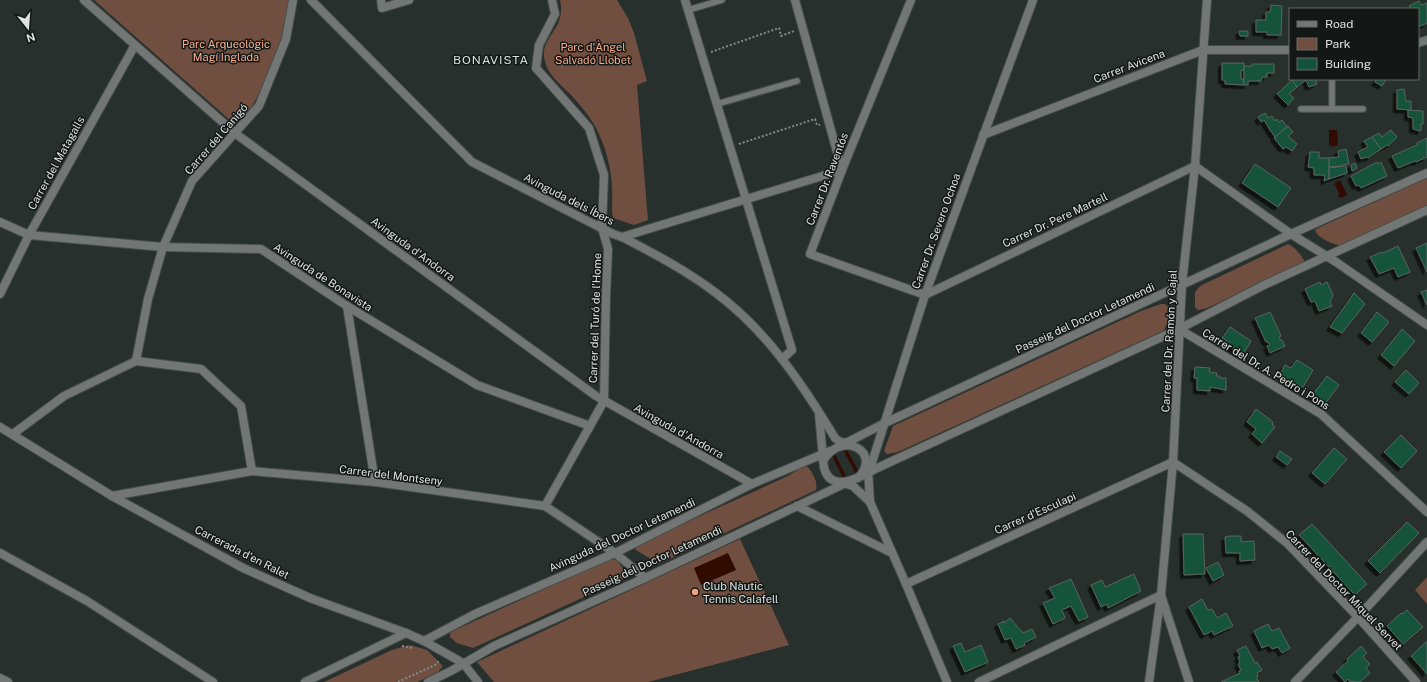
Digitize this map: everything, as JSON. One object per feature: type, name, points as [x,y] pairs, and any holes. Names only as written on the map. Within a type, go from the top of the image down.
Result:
[{"type":"street","name":"Avinguda d'Andorra","points":[[84,0],[236,134],[604,401],[752,484]]},
{"type":"street","name":"Carrer del Canigó","points":[[136,361],[148,299],[163,247],[192,181],[236,134],[259,106],[286,39],[293,0]]},
{"type":"street","name":"Avinguda dels Íbers","points":[[311,0],[472,162],[677,266],[717,293],[742,315],[782,359],[819,411],[835,438],[847,445]]},
{"type":"street","points":[[381,4],[409,0]]},
{"type":"street","name":"Carrer del Turó de l'Home","points":[[545,506],[604,401],[608,249],[602,228],[604,175],[589,128],[536,68],[539,45],[555,14],[552,0]]},
{"type":"street","points":[[685,0],[792,350],[782,359]]},
{"type":"street","points":[[622,237],[842,170],[795,0]]},
{"type":"street","name":"Carrer Dr. Raventós","points":[[911,0],[842,170],[810,254],[924,295]]},
{"type":"street","name":"Carrer Dr. Severo Ochoa","points":[[869,472],[924,295],[1033,0]]},
{"type":"street","name":"Carrer del Dr. Ramón y Cajal","points":[[1149,682],[1161,596],[1173,462],[1182,284],[1194,166],[1206,0]]},
{"type":"street","name":"Carrer del Matagalls","points":[[0,294],[28,235],[135,45]]},
{"type":"street","name":"Carrer Avicena","points":[[983,135],[1203,50],[1289,50]]},
{"type":"street","points":[[1194,166],[1291,234],[1427,325]]},
{"type":"street","name":"Carrer Dr. Pere Martell","points":[[924,295],[1194,166]]},
{"type":"street","name":"Passeig del Doctor Letamendi","points":[[847,445],[885,423],[1182,284],[1427,172]]},
{"type":"street","name":"Passeig del Doctor Letamendi","points":[[428,682],[451,671],[494,646],[645,578],[848,481],[1179,329],[1264,285],[1427,210]]},
{"type":"street","name":"Avinguda de Bonavista","points":[[0,222],[28,235],[163,247],[261,249],[347,306],[477,384],[590,426]]},
{"type":"street","points":[[347,306],[375,482]]},
{"type":"street","name":"Carrer del Dr. A. Pedro i Pons","points":[[1179,329],[1321,414],[1427,512]]},
{"type":"street","points":[[13,434],[64,396],[136,361],[201,369],[241,406],[252,471]]},
{"type":"street","points":[[819,411],[826,475],[833,481],[848,481],[863,473],[866,466],[866,459]]},
{"type":"street","name":"Carrerada d'en Ralet","points":[[0,427],[112,496],[243,568],[310,598],[424,641],[463,663],[478,682]]},
{"type":"street","points":[[825,455],[847,445],[863,452],[869,472],[870,502],[947,682]]},
{"type":"street","name":"Avinguda del Doctor Letamendi","points":[[424,641],[476,614],[615,553],[752,484],[825,455]]},
{"type":"street","name":"Carrer d'Esculapi","points":[[906,584],[1173,462]]},
{"type":"street","name":"Carrer del Doctor Miquel Servet","points":[[1173,462],[1247,512],[1288,544],[1358,617],[1416,682]]},
{"type":"street","name":"Carrer del Montseny","points":[[112,496],[252,471],[375,482],[545,506],[615,553],[645,578]]},
{"type":"street","points":[[848,481],[870,502]]},
{"type":"street","points":[[797,506],[892,553]]},
{"type":"street","points":[[1295,682],[1358,617],[1427,542]]},
{"type":"street","points":[[0,553],[87,601],[213,682]]},
{"type":"street","points":[[979,682],[1161,596],[1189,682]]},
{"type":"street","points":[[305,682],[406,633]]},
{"type":"street","points":[[0,678],[8,682]]},
{"type":"lane","points":[[688,10],[722,0]]},
{"type":"lane","points":[[1332,80],[1332,109]]},
{"type":"lane","points":[[717,104],[797,81]]},
{"type":"lane","points":[[1301,109],[1363,109]]},
{"type":"path","points":[[702,55],[779,28],[782,36],[803,28]]},
{"type":"path","points":[[730,147],[815,119],[817,125],[829,122]]},
{"type":"path","points":[[401,646],[416,649]]},
{"type":"path","points":[[398,682],[435,665],[438,662],[438,658]]},
{"type":"green space","name":"Parc Arqueològic Magí Inglada","points":[[94,0],[293,0],[279,56],[240,129]]},
{"type":"green space","name":"Parc d'Àngel Salvadó Llobet","points":[[560,0],[617,0],[628,18],[634,33],[647,81],[637,85],[648,220],[634,225],[613,218],[610,171],[605,148],[599,133],[584,110],[549,72],[545,62],[545,46],[560,19]]},
{"type":"green space","points":[[1427,178],[1427,208],[1342,246],[1322,238],[1315,230],[1318,228]]},
{"type":"green space","points":[[1288,244],[1301,255],[1304,260],[1303,264],[1207,308],[1198,310],[1195,307],[1195,292],[1200,286]]},
{"type":"green space","points":[[1165,304],[1168,307],[1167,322],[1163,331],[898,452],[887,454],[884,451],[893,426],[1141,311]]},
{"type":"green space","points":[[804,466],[808,467],[816,481],[816,490],[659,564],[636,550],[634,546],[788,476]]},
{"type":"green space","name":"Club Nàutic Tennis Calafell","points":[[740,539],[789,645],[648,682],[494,682],[477,662]]},
{"type":"green space","points":[[613,559],[617,560],[626,573],[625,577],[621,580],[473,648],[457,643],[450,637],[450,633],[453,631],[603,562]]},
{"type":"green space","points":[[1427,577],[1427,604],[1415,590]]},
{"type":"green space","points":[[410,645],[427,650],[443,666],[437,673],[417,682],[324,682],[392,650]]},
{"type":"shaded area","points":[[1329,130],[1337,130],[1338,145],[1333,147],[1329,145]]},
{"type":"shaded area","points":[[1340,180],[1347,195],[1341,198],[1338,196],[1339,193],[1334,183]]},
{"type":"shaded area","points":[[728,553],[736,570],[701,585],[694,568]]},
{"type":"building","points":[[1419,1],[1421,5],[1427,3],[1427,23],[1419,27],[1419,8],[1410,8],[1409,6]]},
{"type":"building","points":[[1271,5],[1282,6],[1281,35],[1267,35],[1267,32],[1256,32],[1256,20],[1266,20],[1266,12],[1270,12]]},
{"type":"building","points":[[1239,31],[1248,31],[1248,36],[1240,36]]},
{"type":"building","points":[[1222,63],[1244,63],[1244,71],[1241,70],[1241,79],[1244,79],[1244,85],[1225,84],[1225,80],[1222,80]]},
{"type":"building","points":[[1252,64],[1274,64],[1274,73],[1267,73],[1267,77],[1262,77],[1261,81],[1248,81],[1248,85],[1244,85],[1244,66],[1252,66]]},
{"type":"building","points":[[1292,80],[1306,80],[1297,87]]},
{"type":"building","points":[[1292,80],[1297,87],[1289,94],[1294,98],[1288,105],[1277,94]]},
{"type":"building","points":[[1306,80],[1315,80],[1317,84],[1309,87]]},
{"type":"building","points":[[1376,80],[1385,80],[1382,86],[1375,82]]},
{"type":"building","points":[[1404,89],[1406,101],[1411,101],[1411,110],[1397,109],[1397,90]]},
{"type":"building","points":[[1408,110],[1423,111],[1423,124],[1421,124],[1421,131],[1413,129],[1413,118],[1408,117]]},
{"type":"building","points":[[1265,113],[1268,118],[1272,116],[1275,121],[1277,119],[1279,122],[1282,120],[1287,127],[1275,137],[1264,120],[1261,122],[1258,117]]},
{"type":"building","points":[[1288,126],[1293,132],[1288,136],[1297,144],[1292,151],[1286,147],[1283,149],[1274,138]]},
{"type":"building","points":[[1391,130],[1397,137],[1388,146],[1387,145],[1381,149],[1372,137],[1379,133],[1382,137]]},
{"type":"building","points":[[1372,137],[1381,149],[1368,158],[1361,159],[1358,152],[1368,147],[1364,141]]},
{"type":"building","points":[[1427,138],[1427,157],[1398,168],[1392,156],[1417,145],[1417,143]]},
{"type":"building","points":[[1346,149],[1349,164],[1329,167],[1329,158],[1339,157],[1338,151]]},
{"type":"building","points":[[1310,152],[1319,152],[1319,158],[1329,158],[1329,179],[1324,181],[1325,175],[1314,175],[1314,168],[1308,167]]},
{"type":"building","points":[[1377,162],[1378,164],[1381,162],[1387,176],[1361,188],[1359,185],[1356,186],[1351,176]]},
{"type":"building","points":[[1355,163],[1357,168],[1352,171],[1351,165]]},
{"type":"building","points":[[1255,164],[1291,188],[1278,207],[1242,183]]},
{"type":"building","points":[[1346,166],[1347,173],[1329,179],[1329,168]]},
{"type":"building","points":[[1427,243],[1427,272],[1416,248]]},
{"type":"building","points":[[1398,246],[1410,272],[1398,277],[1394,268],[1379,274],[1370,257]]},
{"type":"building","points":[[1320,282],[1321,285],[1327,282],[1333,295],[1330,302],[1332,306],[1319,311],[1315,301],[1311,302],[1305,289]]},
{"type":"building","points":[[1427,290],[1427,305],[1421,292]]},
{"type":"building","points":[[1354,293],[1365,304],[1342,333],[1330,327]]},
{"type":"building","points":[[1270,312],[1281,336],[1279,337],[1285,346],[1270,353],[1267,346],[1270,345],[1266,342],[1255,318]]},
{"type":"building","points":[[1377,312],[1389,322],[1372,342],[1361,333]]},
{"type":"building","points":[[1230,327],[1251,341],[1244,353],[1238,349],[1237,351],[1226,344],[1227,341],[1222,338]]},
{"type":"building","points":[[1402,329],[1415,341],[1394,366],[1381,355]]},
{"type":"building","points":[[1297,360],[1313,370],[1303,387],[1300,386],[1298,389],[1280,374],[1285,365],[1291,368]]},
{"type":"building","points":[[1195,367],[1210,368],[1209,372],[1217,373],[1216,376],[1220,376],[1220,378],[1226,378],[1226,390],[1210,387],[1210,391],[1197,390],[1197,378],[1194,378]]},
{"type":"building","points":[[1406,370],[1419,383],[1409,394],[1395,382]]},
{"type":"building","points":[[1327,376],[1339,385],[1325,404],[1312,395]]},
{"type":"building","points":[[1256,409],[1273,422],[1272,424],[1275,427],[1262,443],[1252,434],[1256,429],[1247,422]]},
{"type":"building","points":[[1401,435],[1417,451],[1401,468],[1384,452]]},
{"type":"building","points":[[1334,448],[1347,459],[1325,484],[1312,473]]},
{"type":"building","points":[[1280,451],[1292,459],[1287,465],[1276,457]]},
{"type":"building","points":[[1407,522],[1419,533],[1380,573],[1368,561]]},
{"type":"building","points":[[1312,524],[1367,584],[1355,595],[1299,535]]},
{"type":"building","points":[[1183,534],[1203,534],[1205,574],[1184,575]]},
{"type":"building","points":[[1241,536],[1241,542],[1254,541],[1255,560],[1240,561],[1240,553],[1226,553],[1225,537]]},
{"type":"building","points":[[1218,562],[1224,575],[1213,581],[1206,568]]},
{"type":"building","points":[[1134,574],[1141,591],[1108,608],[1107,604],[1101,607],[1091,585],[1102,580],[1105,587]]},
{"type":"building","points":[[1071,579],[1088,617],[1079,621],[1071,606],[1062,610],[1065,618],[1053,624],[1043,603],[1055,598],[1049,588]]},
{"type":"building","points":[[1202,599],[1208,610],[1212,609],[1217,618],[1226,613],[1233,626],[1214,635],[1212,631],[1204,635],[1189,607]]},
{"type":"building","points":[[1407,610],[1423,627],[1403,644],[1387,626],[1401,613],[1402,614]]},
{"type":"building","points":[[1010,618],[1023,633],[1032,629],[1036,637],[1024,643],[1025,645],[1016,649],[1011,638],[1005,640],[998,624],[1004,621],[1004,623]]},
{"type":"building","points":[[1268,624],[1272,631],[1279,628],[1290,648],[1282,653],[1278,647],[1272,649],[1269,645],[1262,648],[1254,631]]},
{"type":"building","points":[[1427,641],[1427,674],[1411,656]]},
{"type":"building","points":[[961,643],[965,652],[981,645],[988,662],[965,672],[953,646]]},
{"type":"building","points":[[1246,646],[1255,663],[1257,662],[1262,670],[1257,673],[1258,676],[1256,677],[1259,682],[1221,682],[1240,673],[1239,671],[1241,670],[1238,664],[1240,662],[1238,657],[1240,656],[1237,650]]},
{"type":"building","points":[[1361,646],[1367,653],[1363,657],[1370,664],[1366,668],[1370,673],[1360,682],[1350,682],[1348,679],[1345,682],[1336,672]]},
{"type":"waterway","points":[[844,448],[857,472]]},
{"type":"waterway","points":[[833,454],[845,478]]},
{"type":"place","name":"Club Nàutic Tennis Calafell","points":[[695,592]]},
{"type":"district","name":"BONAVISTA","points":[[491,60]]}]
